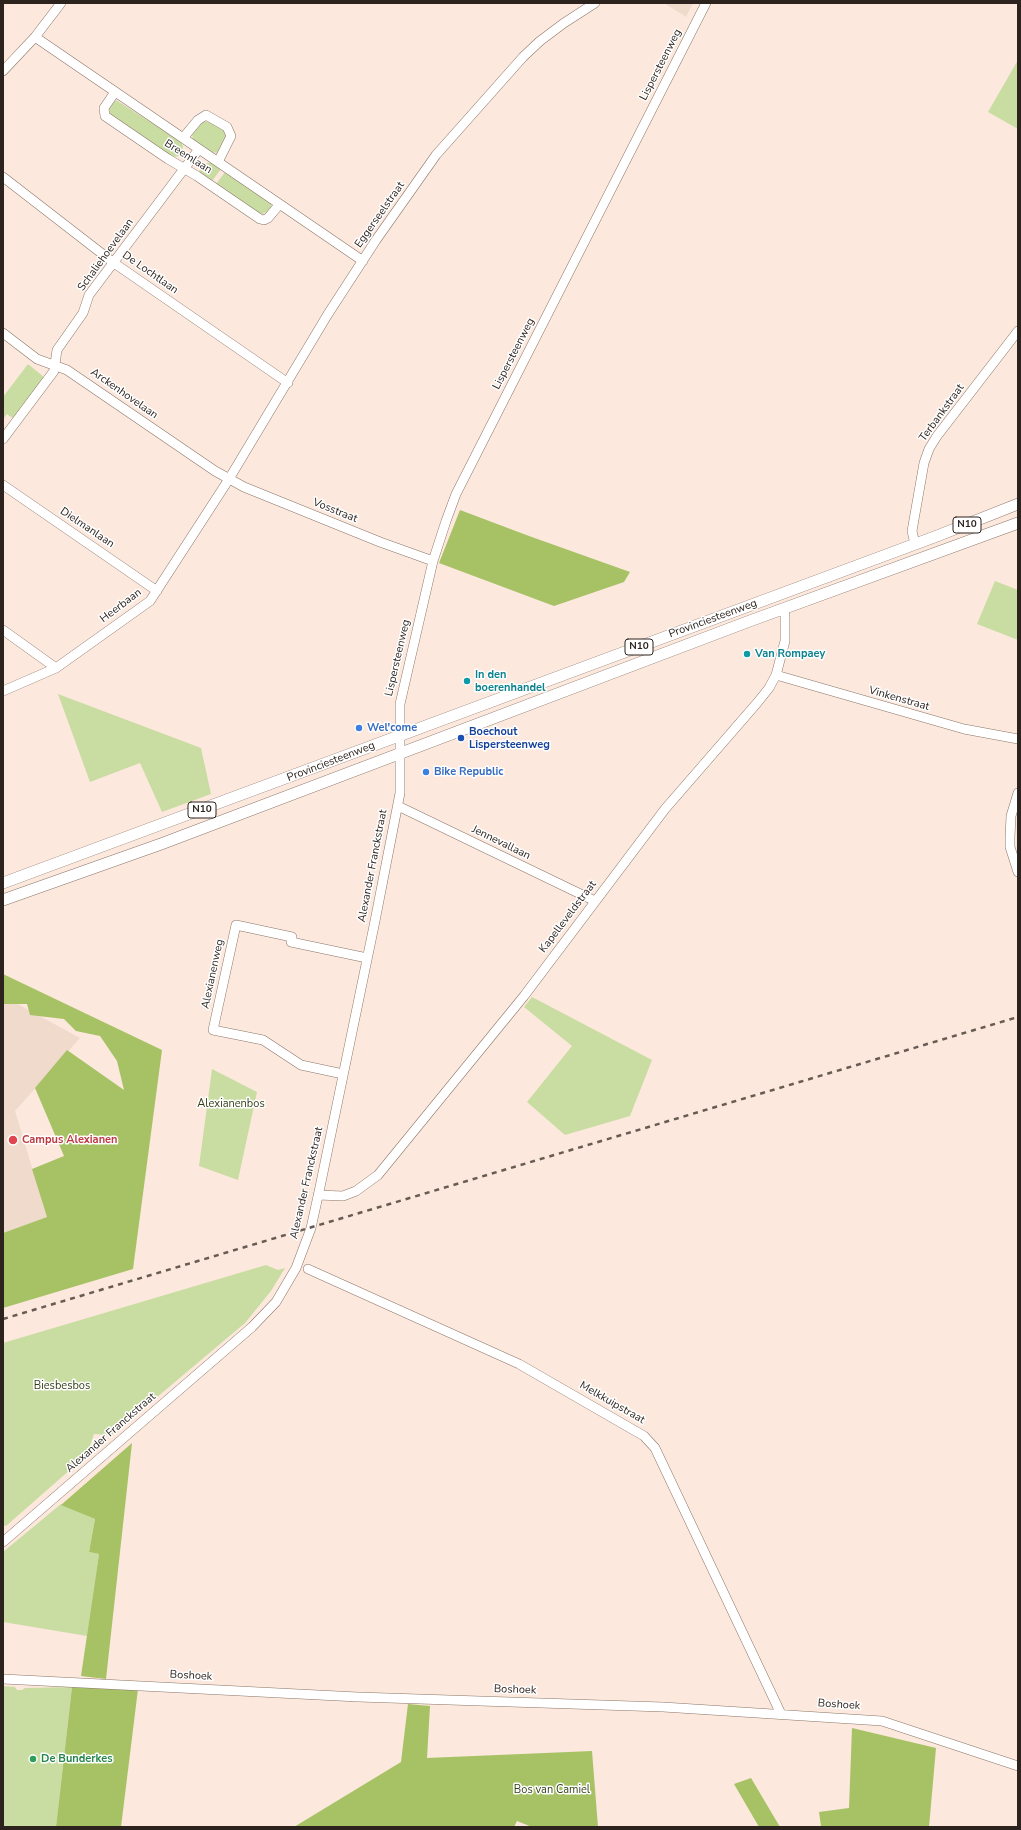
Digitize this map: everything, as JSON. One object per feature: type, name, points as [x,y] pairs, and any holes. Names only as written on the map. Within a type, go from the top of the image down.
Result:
[{"type":"main road","name":"Provinciesteenweg","points":[[3,883],[915,544],[1018,504]]},
{"type":"main road","name":"Provinciesteenweg","points":[[3,900],[161,844],[800,603],[1018,523]]},
{"type":"main road","points":[[800,603],[793,603],[790,599],[791,594],[800,591],[805,585]]},
{"type":"street","points":[[3,71],[35,37],[61,3]]},
{"type":"street","name":"Eggerseelstraat","points":[[229,479],[288,383],[328,314],[436,155],[523,57],[540,41],[567,21],[596,3]]},
{"type":"street","name":"Lispersteenweg","points":[[400,753],[400,704],[433,561],[456,494],[706,3]]},
{"type":"street","name":"Breemlaan","points":[[35,37],[363,261]]},
{"type":"street","name":"Breemlaan","points":[[115,92],[104,108],[105,116],[260,219],[264,220],[268,218],[280,205]]},
{"type":"street","name":"Breemlaan","points":[[183,138],[198,120],[206,115],[227,127],[231,136],[218,162]]},
{"type":"street","name":"Schaliehoevelaan","points":[[3,439],[54,371],[57,350],[84,313],[89,295],[199,149]]},
{"type":"street","name":"De Lochtlaan","points":[[3,177],[114,263],[288,383]]},
{"type":"street","name":"Terbankstraat","points":[[915,544],[912,531],[924,463],[929,449],[937,436],[1018,331]]},
{"type":"street","name":"Arckenhovelaan","points":[[3,333],[37,359],[67,370],[214,471],[229,479]]},
{"type":"street","name":"Vosstraat","points":[[229,479],[244,487],[328,522],[433,561]]},
{"type":"street","name":"Heerbaan","points":[[3,691],[56,668],[150,601],[229,479]]},
{"type":"street","name":"Dielmanlaan","points":[[3,485],[157,591]]},
{"type":"street","name":"Kapelleveldstraat","points":[[318,1195],[343,1196],[356,1191],[378,1175],[524,996],[665,810],[769,688],[776,676],[785,641],[785,615],[782,610]]},
{"type":"street","points":[[3,630],[56,668]]},
{"type":"street","name":"Vinkenstraat","points":[[776,676],[964,729],[1018,739]]},
{"type":"street","name":"Alexander Franckstraat","points":[[3,1542],[230,1346],[272,1307],[287,1286],[298,1263],[311,1228],[318,1195],[398,806],[401,774],[400,753]]},
{"type":"street","points":[[1018,793],[1011,816],[1010,837],[1010,848],[1018,872]]},
{"type":"street","name":"Jennevallaan","points":[[398,806],[595,901]]},
{"type":"street","name":"Alexianenweg","points":[[343,1074],[301,1065],[263,1040],[214,1030],[236,925],[292,937],[291,942],[367,958]]},
{"type":"street","name":"Melkkuipstraat","points":[[308,1269],[519,1364],[644,1436],[655,1448],[781,1714]]},
{"type":"street","name":"Boshoek","points":[[3,1679],[358,1697],[663,1707],[882,1720],[1018,1766]]},
{"type":"shaded area","points":[[664,3],[693,3],[686,17]]},
{"type":"shaded area","name":"Campus Alexianen","points":[[3,996],[80,1038],[15,1111],[47,1217],[3,1233]]},
{"type":"green space","points":[[1018,60],[1018,129],[988,112]]},
{"type":"green space","points":[[116,100],[180,141],[183,146],[182,153],[179,156],[172,157],[110,115],[109,107]]},
{"type":"green space","points":[[211,121],[226,132],[227,139],[218,153],[210,152],[193,141],[192,133],[197,126],[203,122]]},
{"type":"green space","points":[[212,163],[221,169],[212,181],[199,172],[202,165]]},
{"type":"green space","points":[[225,172],[271,203],[271,208],[269,211],[262,214],[257,212],[216,184]]},
{"type":"green space","points":[[28,364],[44,377],[14,419],[7,414],[3,419],[3,397]]},
{"type":"green space","points":[[460,510],[630,572],[624,582],[554,606],[439,563]]},
{"type":"green space","points":[[995,581],[1018,590],[1018,640],[977,624]]},
{"type":"green space","points":[[58,694],[201,748],[211,794],[162,812],[140,763],[90,782]]},
{"type":"green space","points":[[3,974],[162,1050],[133,1269],[3,1308],[3,1233],[47,1217],[32,1169],[64,1156],[35,1088],[67,1050],[124,1090],[117,1061],[100,1036],[76,1031],[64,1019],[30,1015],[27,1004],[3,1004]]},
{"type":"green space","points":[[532,997],[652,1060],[630,1116],[565,1135],[527,1102],[572,1046],[524,1007]]},
{"type":"green space","name":"Alexianenbos","points":[[212,1069],[257,1092],[238,1180],[199,1166]]},
{"type":"green space","name":"Biesbesbos","points":[[266,1265],[278,1270],[285,1268],[271,1291],[245,1323],[112,1435],[94,1434],[87,1455],[6,1526],[3,1525],[3,1343]]},
{"type":"green space","points":[[132,1443],[106,1679],[81,1676],[99,1554],[89,1552],[95,1519],[61,1505]]},
{"type":"green space","points":[[61,1504],[95,1519],[89,1552],[99,1554],[87,1636],[3,1622],[3,1552]]},
{"type":"green space","name":"De Bunderkes","points":[[3,1686],[15,1687],[17,1690],[22,1690],[25,1688],[72,1687],[56,1827],[3,1827]]},
{"type":"green space","points":[[72,1687],[138,1689],[121,1827],[56,1827]]},
{"type":"green space","name":"Bos van Camiel","points":[[408,1704],[430,1706],[427,1758],[592,1751],[598,1827],[532,1827],[517,1821],[514,1827],[294,1827],[401,1762]]},
{"type":"green space","points":[[852,1728],[936,1748],[929,1827],[809,1827],[821,1826],[819,1812],[849,1808]]},
{"type":"green space","points":[[751,1778],[780,1827],[759,1827],[734,1784]]},
{"type":"railway","points":[[3,1319],[1018,1017]]},
{"type":"place","name":"Van Rompaey","points":[[747,654]]},
{"type":"place","name":"In den boerenhandel","points":[[467,681]]},
{"type":"place","name":"Wel'come","points":[[359,728]]},
{"type":"place","name":"Boechout Lispersteenweg","points":[[461,738]]},
{"type":"place","name":"Bike Republic","points":[[426,772]]},
{"type":"place","name":"Campus Alexianen","points":[[13,1140]]},
{"type":"place","name":"De Bunderkes","points":[[33,1759]]}]
